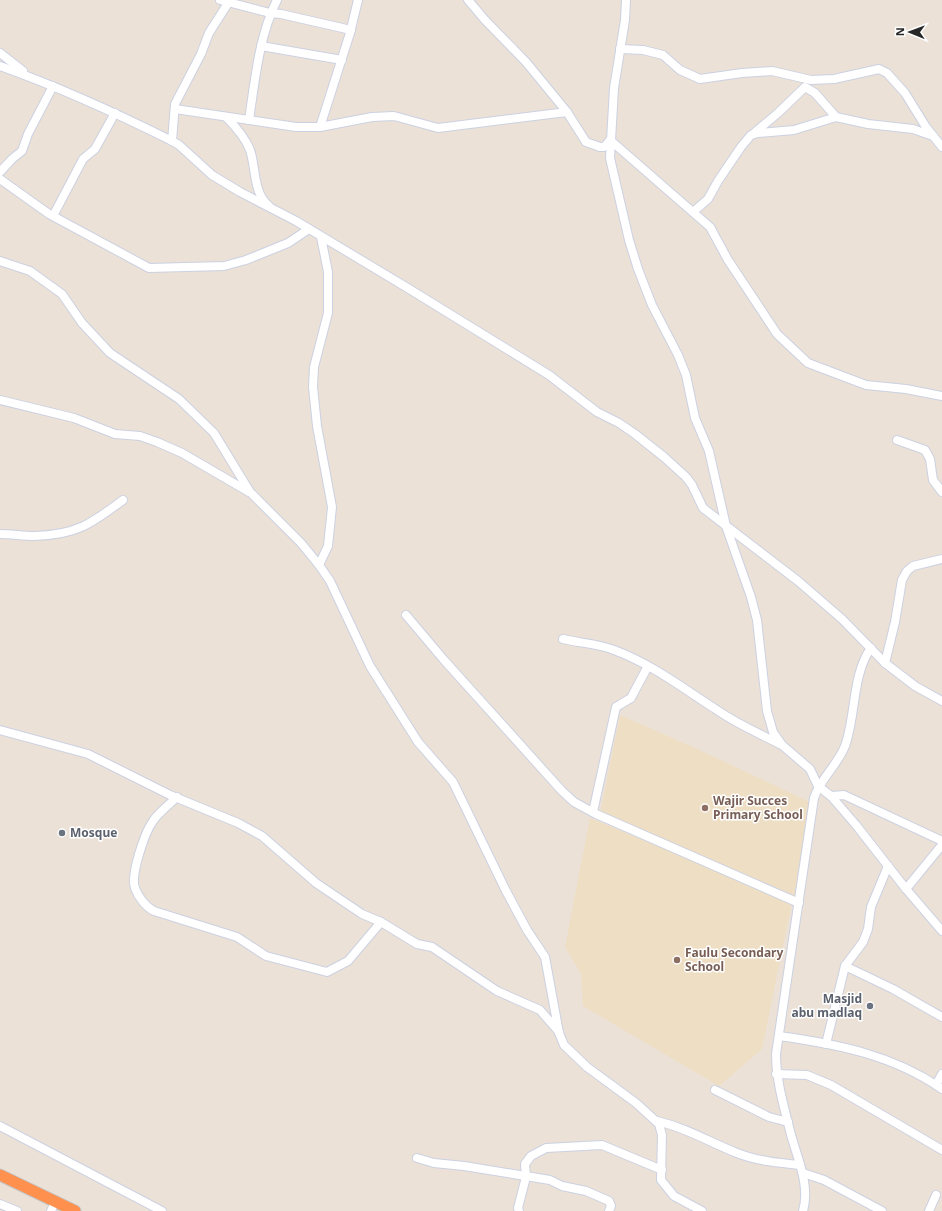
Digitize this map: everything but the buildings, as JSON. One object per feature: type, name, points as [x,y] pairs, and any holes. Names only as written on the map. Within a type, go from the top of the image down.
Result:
[{"type":"highway","points":[[0,1175],[53,1206],[75,1211]]},
{"type":"street","points":[[220,0],[229,1],[270,13],[281,14],[351,30]]},
{"type":"street","points":[[248,120],[261,46],[270,13],[277,0]]},
{"type":"street","points":[[320,127],[351,30],[358,0]]},
{"type":"street","points":[[468,0],[485,20],[526,62],[567,112],[590,144],[604,147],[610,140]]},
{"type":"street","points":[[626,0],[614,88],[610,158],[629,240],[652,305],[678,355],[686,375],[695,418],[709,451],[726,526],[751,597],[757,620],[767,712],[773,732],[782,745],[810,769],[818,786],[831,796],[942,931]]},
{"type":"street","points":[[172,141],[175,104],[201,54],[209,33],[229,1]]},
{"type":"street","points":[[261,46],[342,60]]},
{"type":"street","points":[[620,49],[643,50],[663,56],[680,70],[700,79],[742,72],[772,71],[811,80],[834,79],[879,69],[887,73],[905,93],[942,147]]},
{"type":"street","points":[[0,53],[30,77]]},
{"type":"street","points":[[0,66],[53,86],[115,113],[172,141],[179,145],[212,175],[309,229],[543,371],[597,412],[619,423],[664,457],[686,477],[703,508],[720,519],[726,526],[798,581],[842,619],[886,663],[915,686],[942,701]]},
{"type":"street","points":[[799,78],[805,87],[815,93],[836,117]]},
{"type":"street","points":[[0,172],[22,151],[28,134],[53,86]]},
{"type":"street","points":[[693,212],[708,200],[718,181],[741,147],[805,87]]},
{"type":"street","points":[[175,109],[296,127],[320,127],[372,117],[394,116],[438,128],[567,112]]},
{"type":"street","points":[[53,216],[83,159],[95,149],[115,113]]},
{"type":"street","points":[[226,117],[242,135],[250,151],[253,174],[263,199],[275,210]]},
{"type":"street","points":[[751,136],[758,133],[794,130],[809,127],[836,117],[868,124],[913,129],[934,137]]},
{"type":"street","points":[[610,140],[710,226],[728,260],[777,334],[808,363],[866,385],[906,389],[942,396]]},
{"type":"street","points":[[0,179],[53,216],[149,268],[157,269],[224,266],[246,260],[288,243],[309,229]]},
{"type":"street","points":[[319,565],[328,546],[332,507],[317,426],[313,387],[314,367],[328,313],[328,272],[321,237]]},
{"type":"street","points":[[0,261],[30,271],[62,294],[82,323],[110,353],[178,399],[214,433],[250,492],[301,543],[319,565],[330,582],[370,666],[418,742],[453,782],[510,898],[527,930],[545,957],[559,1033],[564,1045],[574,1056],[603,1080],[636,1103],[657,1121],[662,1131],[662,1170],[660,1176],[663,1185],[674,1196],[702,1211]]},
{"type":"street","points":[[0,400],[74,418],[115,434],[140,436],[157,442],[182,452],[250,492]]},
{"type":"street","points":[[897,440],[925,450],[930,459],[933,480],[942,492]]},
{"type":"street","points":[[0,534],[34,536],[75,530],[89,525],[123,500]]},
{"type":"street","points":[[886,663],[896,622],[902,580],[907,571],[913,566],[942,559]]},
{"type":"street","points":[[406,614],[444,660],[562,791],[574,802],[593,812],[799,903]]},
{"type":"street","points":[[563,639],[613,649],[676,682],[716,710],[748,729],[782,745]]},
{"type":"street","points":[[804,1211],[801,1169],[776,1074],[776,1054],[799,903],[810,817],[818,786],[831,772],[845,746],[865,656],[871,648]]},
{"type":"street","points":[[593,812],[616,707],[631,698],[648,666]]},
{"type":"street","points":[[0,730],[88,754],[177,797],[238,823],[262,836],[316,883],[362,914],[381,922],[417,944],[432,947],[497,991],[540,1010],[559,1033]]},
{"type":"street","points":[[831,796],[844,795],[942,841]]},
{"type":"street","points":[[177,797],[153,820],[143,838],[134,877],[134,888],[145,906],[154,911],[237,937],[266,956],[327,972],[348,960],[381,922]]},
{"type":"street","points":[[906,889],[942,845]]},
{"type":"street","points":[[826,1044],[845,966],[863,942],[868,930],[871,907],[888,866]]},
{"type":"street","points":[[845,966],[893,989],[942,1017]]},
{"type":"street","points":[[779,1036],[826,1044],[844,1049],[853,1049],[894,1062],[939,1087],[942,1074]]},
{"type":"street","points":[[776,1074],[807,1075],[831,1085],[942,1150]]},
{"type":"street","points":[[715,1090],[769,1117],[788,1122]]},
{"type":"street","points":[[657,1121],[693,1132],[737,1153],[754,1159],[801,1169],[882,1211]]},
{"type":"street","points":[[0,1126],[162,1211]]},
{"type":"street","points":[[519,1211],[518,1208],[526,1177],[525,1164],[531,1156],[546,1148],[590,1145],[608,1146],[662,1170]]},
{"type":"street","points":[[417,1158],[434,1163],[464,1166],[550,1180],[562,1186],[586,1191],[609,1201],[611,1206],[609,1211]]},
{"type":"street","points":[[929,1211],[936,1195]]},
{"type":"street","points":[[0,1204],[16,1211]]},
{"type":"shaded area","name":"Wajir Succes Primary School","points":[[620,715],[695,748],[810,802],[798,901],[600,815]]},
{"type":"shaded area","name":"Faulu Secondary School","points":[[590,818],[792,902],[762,1049],[719,1086],[583,1006],[581,974],[565,947]]},
{"type":"place","name":"Wajir Succes Primary School","points":[[705,808]]},
{"type":"place","name":"Mosque","points":[[62,833]]},
{"type":"place","name":"Faulu Secondary School","points":[[677,960]]},
{"type":"place","name":"Masjid abu madlaq","points":[[870,1006]]}]
